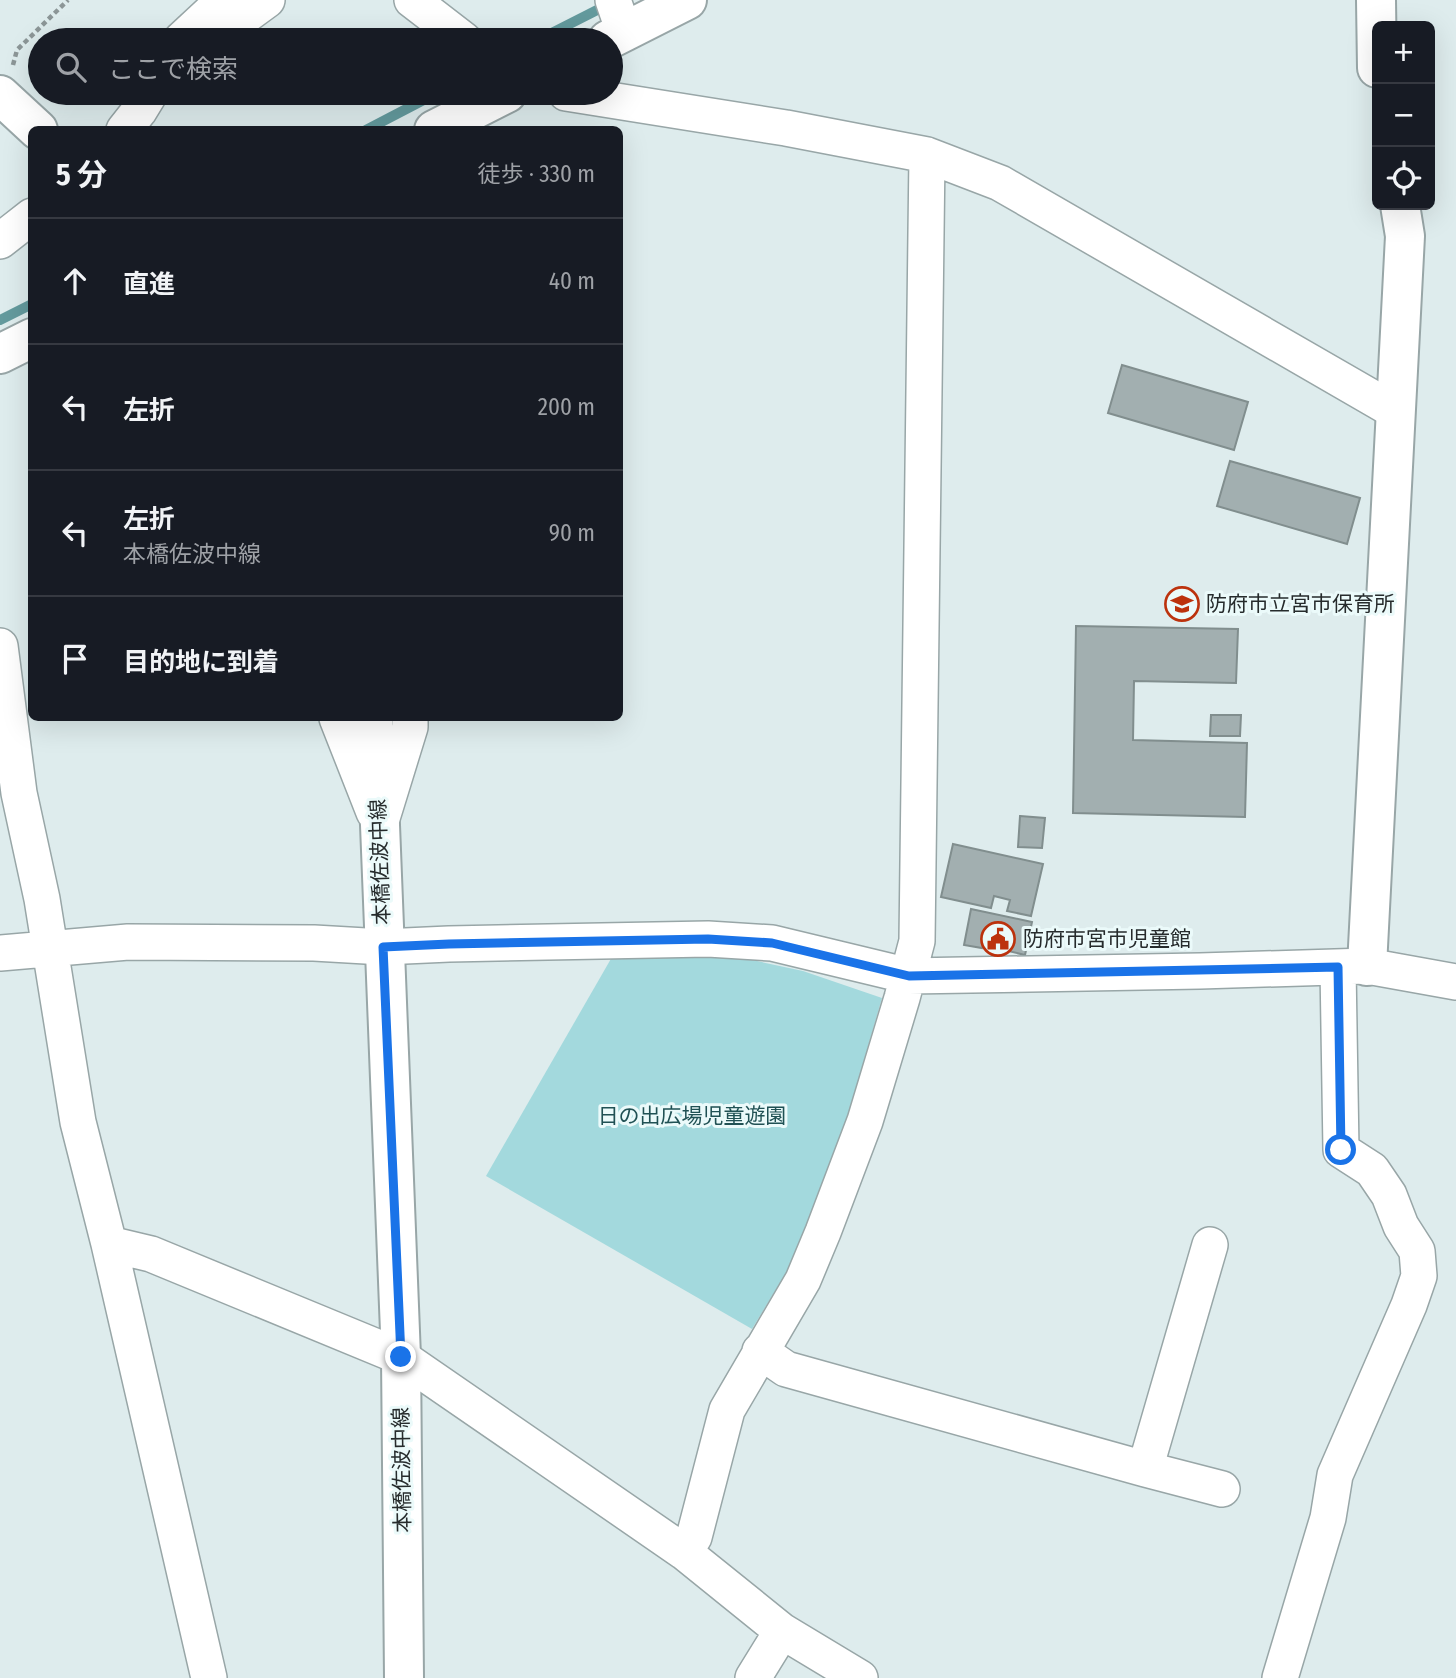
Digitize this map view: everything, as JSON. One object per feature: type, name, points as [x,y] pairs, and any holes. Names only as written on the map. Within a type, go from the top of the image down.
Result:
[{"type":"street","points":[[194,28],[224,0]]},
{"type":"street","points":[[231,28],[267,0]]},
{"type":"street","points":[[412,0],[448,28]]},
{"type":"street","points":[[615,24],[687,0]]},
{"type":"street","points":[[1376,0],[1376,21]]},
{"type":"street","points":[[5,84],[35,126]]},
{"type":"street","points":[[623,102],[786,128],[927,155],[1000,183],[1395,411]]},
{"type":"street","points":[[442,126],[483,105]]},
{"type":"street","points":[[684,1552],[694,1537],[727,1410],[803,1280],[865,1121],[909,976],[916,941],[927,155]]},
{"type":"street","points":[[1280,1678],[1328,1518],[1335,1475],[1419,1276],[1417,1251],[1401,1226],[1389,1195],[1372,1170],[1341,1150],[1395,411],[1405,236],[1401,210]]},
{"type":"street","points":[[0,354],[28,340]]},
{"type":"street","points":[[0,646],[19,793],[43,899],[78,1122],[109,1244],[209,1678]]},
{"type":"street","points":[[338,721],[380,825]]},
{"type":"street","name":"本橋佐波中線","points":[[373,721],[380,825],[401,1357],[404,1678]]},
{"type":"street","points":[[380,825],[410,721]]},
{"type":"street","points":[[0,953],[128,942],[314,943],[383,947],[708,939],[772,943],[909,976],[1353,967],[1456,982]]},
{"type":"street","points":[[109,1244],[151,1254],[401,1357],[684,1552],[782,1631],[860,1678]]},
{"type":"street","points":[[1145,1469],[1210,1245]]},
{"type":"street","points":[[760,1351],[786,1369],[1222,1489]]},
{"type":"street","points":[[753,1678],[782,1631]]},
{"type":"path","points":[[39,28],[68,0]]},
{"type":"path","points":[[5,84],[17,50],[28,39]]},
{"type":"green space","name":"日の出広場児童遊園","points":[[729,955],[803,971],[882,998],[840,1143],[803,1245],[752,1329],[486,1176],[612,957]]},
{"type":"building","points":[[1122,365],[1248,402],[1234,450],[1108,413]]},
{"type":"building","points":[[1230,461],[1360,498],[1347,544],[1217,506]]},
{"type":"building","points":[[1076,626],[1238,629],[1236,683],[1134,681],[1133,740],[1247,743],[1245,817],[1073,813]]},
{"type":"building","points":[[1211,715],[1241,715],[1240,736],[1210,736]]},
{"type":"building","points":[[1020,816],[1045,818],[1042,848],[1018,847]]},
{"type":"building","points":[[953,844],[1043,864],[1031,916],[1007,911],[1010,900],[994,896],[991,908],[941,897]]},
{"type":"building","points":[[971,909],[1032,922],[1025,955],[983,945],[982,948],[964,945]]},
{"type":"waterway","points":[[562,28],[607,5]]},
{"type":"waterway","points":[[374,126],[414,105]]},
{"type":"waterway","points":[[0,320],[28,306]]},
{"type":"place","name":"防府市立宮市保育所","points":[[1182,604]]},
{"type":"place","name":"防府市宮市児童館","points":[[998,939]]},
{"type":"route","points":[[401,1357],[383,947],[708,939],[772,943],[909,976],[1338,967],[1341,1150]]}]
